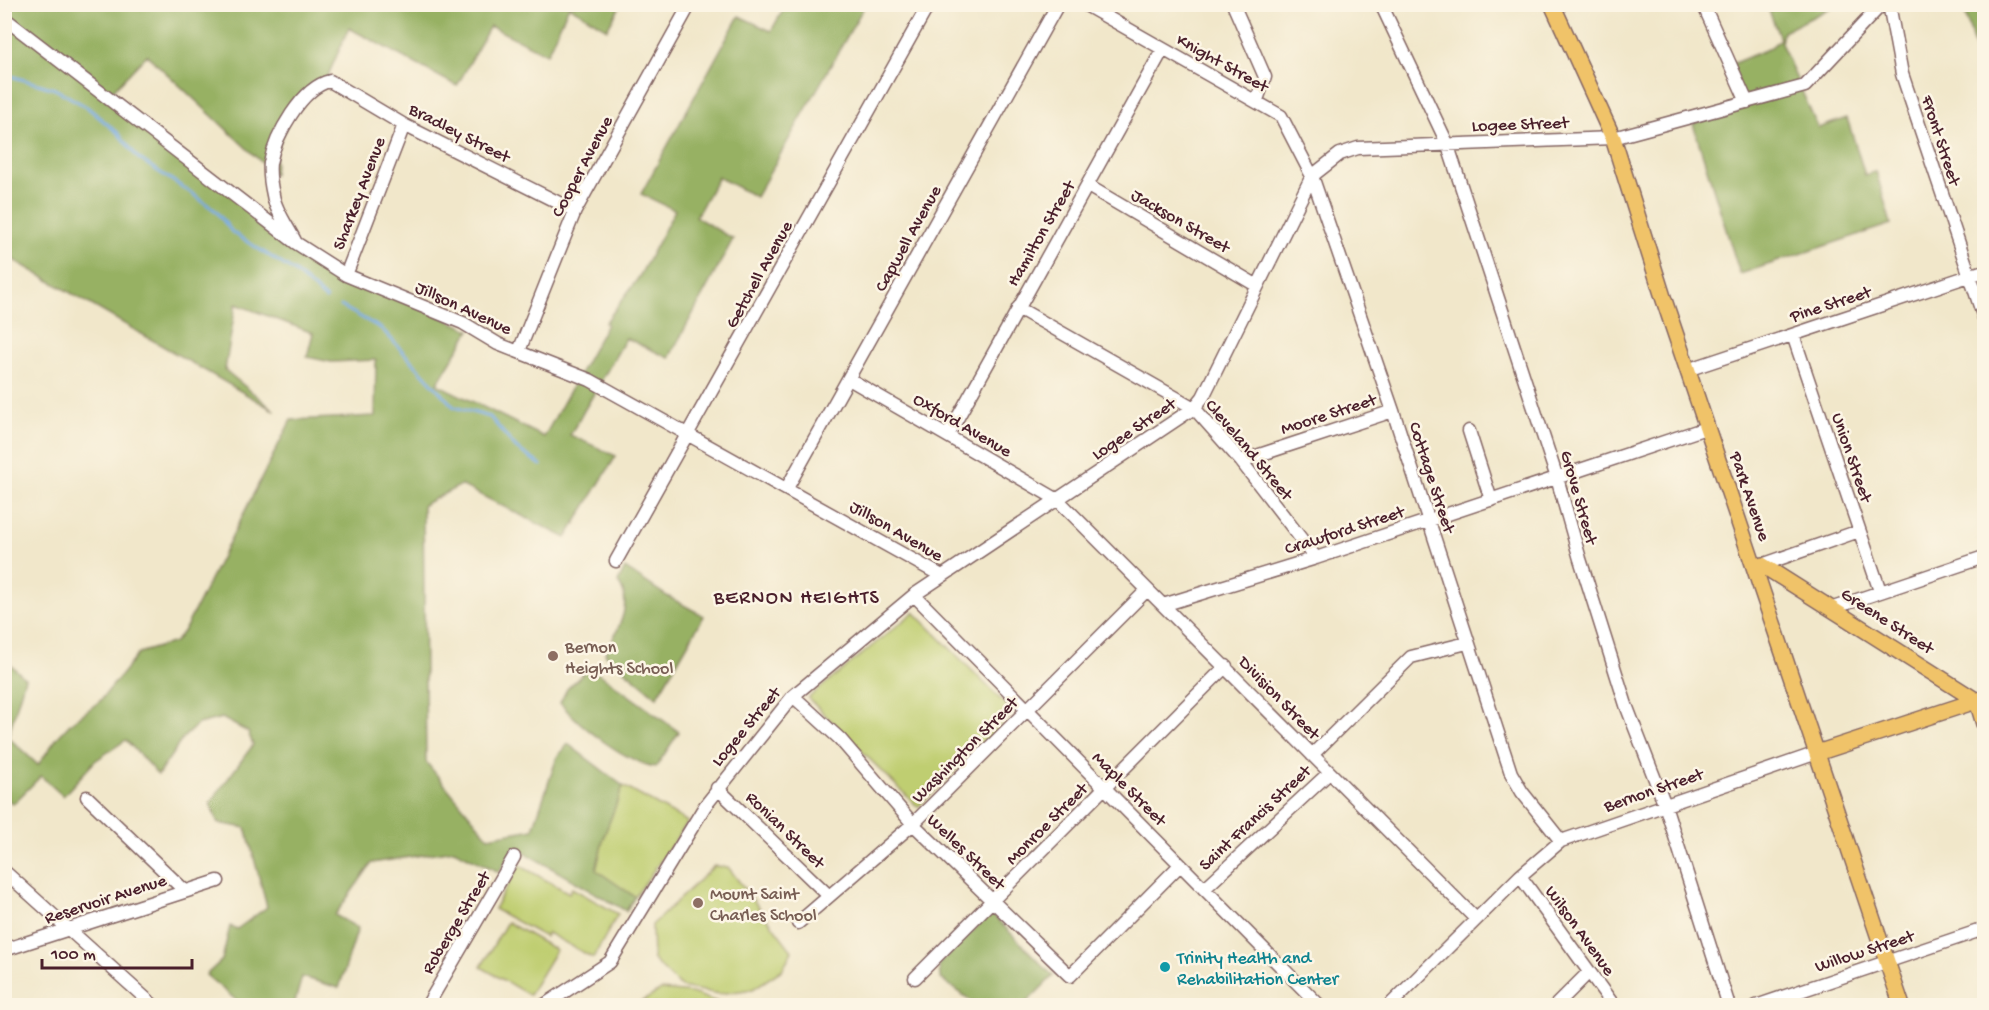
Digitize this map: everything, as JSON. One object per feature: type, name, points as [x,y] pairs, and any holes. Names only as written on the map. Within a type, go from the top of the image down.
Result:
[{"type":"main road","name":"Park Avenue","points":[[1552,4],[1613,138],[1706,428],[1759,566],[1817,753],[1902,1005]]},
{"type":"main road","name":"Greene Street","points":[[1759,566],[1833,608],[1981,700]]},
{"type":"main road","name":"Bernon Street","points":[[1817,753],[1981,700]]},
{"type":"main road","points":[[1981,700],[1984,724]]},
{"type":"street","name":"Cooper Avenue","points":[[519,351],[575,211],[690,4]]},
{"type":"street","name":"Getchell Avenue","points":[[616,561],[929,4]]},
{"type":"street","name":"Capwell Avenue","points":[[788,488],[1058,4]]},
{"type":"street","name":"Knight Street","points":[[1084,4],[1257,100],[1281,116]]},
{"type":"street","points":[[1233,4],[1265,77],[1257,100]]},
{"type":"street","name":"Grove Street","points":[[1381,4],[1447,143],[1557,478],[1626,705],[1665,805],[1729,1005]]},
{"type":"street","points":[[1703,4],[1747,102]]},
{"type":"street","name":"Logee Street","points":[[543,1005],[610,962],[717,788],[793,696],[915,595],[1194,408],[1203,397],[1256,285],[1312,176],[1340,154],[1358,148],[1613,138],[1805,87],[1882,4]]},
{"type":"street","name":"Front Street","points":[[1889,4],[1902,74],[1984,318]]},
{"type":"street","name":"Jillson Avenue","points":[[4,18],[296,243],[346,275],[463,323],[498,345],[519,351],[590,380],[788,488],[942,576]]},
{"type":"street","name":"Hamilton Street","points":[[948,435],[1163,49]]},
{"type":"street","name":"Bradley Street","points":[[296,243],[273,198],[270,163],[288,117],[305,95],[321,83],[330,81],[404,125],[575,211]]},
{"type":"street","name":"Cottage Street","points":[[1281,116],[1312,176],[1393,411],[1511,773],[1522,792],[1561,841]]},
{"type":"street","name":"Sharkey Avenue","points":[[346,275],[404,125]]},
{"type":"street","name":"Jackson Street","points":[[1088,186],[1256,285]]},
{"type":"street","name":"Pine Street","points":[[1687,370],[1984,271]]},
{"type":"street","name":"Cleveland Street","points":[[1018,308],[1194,408],[1241,461],[1316,558]]},
{"type":"street","name":"Union Street","points":[[1793,334],[1880,591]]},
{"type":"street","name":"Oxford Avenue","points":[[849,379],[1058,500]]},
{"type":"street","name":"Moore Street","points":[[1241,461],[1393,411]]},
{"type":"street","name":"Crawford Street","points":[[1163,605],[1316,558],[1706,428]]},
{"type":"street","points":[[1469,431],[1491,500]]},
{"type":"street","name":"Division Street","points":[[1058,500],[1476,919]]},
{"type":"street","points":[[1759,566],[1859,531]]},
{"type":"street","points":[[1833,608],[1984,557]]},
{"type":"street","name":"Washington Street","points":[[798,924],[914,824],[1147,590]]},
{"type":"street","name":"Maple Street","points":[[915,595],[1320,1005]]},
{"type":"street","points":[[1312,756],[1411,657],[1467,643]]},
{"type":"street","name":"Monroe Street","points":[[915,978],[1106,789],[1226,666]]},
{"type":"street","name":"Welles Street","points":[[793,696],[840,740],[914,824],[1070,976],[1180,865]]},
{"type":"street","name":"Bernon Street","points":[[1389,1005],[1520,876],[1561,841],[1817,753]]},
{"type":"street","name":"Saint Francis Street","points":[[1204,889],[1329,773]]},
{"type":"street","name":"Ronian Street","points":[[717,788],[829,896]]},
{"type":"street","points":[[87,797],[185,891]]},
{"type":"street","name":"Roberge Street","points":[[427,1005],[514,857]]},
{"type":"street","points":[[4,872],[154,1005]]},
{"type":"street","name":"Wilson Avenue","points":[[1520,876],[1614,1005]]},
{"type":"street","name":"Reservoir Avenue","points":[[4,950],[218,881]]},
{"type":"street","name":"Willow Street","points":[[1756,1005],[1984,929]]},
{"type":"street","points":[[1555,1005],[1589,972]]},
{"type":"green space","points":[[5,4],[621,5],[607,29],[569,6],[547,54],[490,26],[457,86],[349,28],[325,82],[294,109],[276,151],[274,174],[147,55],[105,99],[316,260],[470,330],[437,384],[544,437],[607,324],[605,323],[639,277],[675,210],[641,194],[739,16],[771,31],[786,5],[865,5],[756,197],[718,177],[696,217],[733,239],[669,358],[626,338],[570,435],[616,456],[566,538],[461,485],[423,505],[426,762],[488,837],[533,829],[557,757],[568,744],[623,786],[604,836],[596,870],[635,897],[626,911],[515,847],[499,872],[454,850],[372,863],[335,915],[358,928],[339,988],[302,977],[294,1005],[242,1005],[206,975],[222,960],[230,926],[237,929],[267,907],[246,828],[218,823],[210,803],[253,745],[248,732],[222,718],[198,724],[183,738],[158,775],[126,740],[95,761],[63,796],[41,776],[13,804],[5,797],[5,660],[25,678],[8,737],[38,765],[57,738],[71,723],[100,701],[139,653],[175,642],[185,629],[291,420],[375,416],[376,360],[331,362],[307,357],[313,333],[236,304],[225,370],[275,411],[5,255],[4,36],[13,24],[5,16]]},
{"type":"green space","points":[[1783,5],[1836,5],[1783,32],[1781,43],[1818,128],[1847,118],[1865,175],[1876,171],[1891,224],[1740,274],[1693,124],[1746,107],[1727,66],[1770,48],[1780,39],[1769,11]]},
{"type":"green space","points":[[1963,5],[1984,5],[1984,143],[1977,114],[1980,84],[1975,49]]},
{"type":"green space","points":[[625,568],[667,596],[704,616],[657,697],[605,654],[622,618],[625,600],[618,582]]},
{"type":"green space","points":[[914,612],[1014,713],[918,807],[808,698]]},
{"type":"green space","points":[[590,667],[679,732],[656,767],[617,751],[579,722],[560,703],[567,689]]},
{"type":"green space","points":[[623,786],[688,822],[635,897],[596,870],[604,836]]},
{"type":"green space","points":[[519,865],[569,893],[572,888],[618,914],[593,958],[548,933],[545,937],[494,909]]},
{"type":"green space","points":[[714,866],[728,867],[792,951],[782,970],[753,989],[719,994],[681,987],[653,960],[652,925]]},
{"type":"green space","points":[[991,913],[1053,976],[1024,1005],[977,1005],[940,978],[939,964]]},
{"type":"green space","points":[[507,922],[556,950],[529,995],[481,967]]},
{"type":"green space","points":[[661,990],[692,993],[725,1005],[636,1005]]},
{"type":"waterway","points":[[4,74],[55,89],[87,107],[118,133],[138,158],[216,211],[232,232],[295,272],[326,299]]},
{"type":"waterway","points":[[341,306],[382,329],[454,407],[490,417],[516,448],[541,465]]},
{"type":"place","name":"Bernon Heights School","points":[[553,656]]},
{"type":"place","name":"Mount Saint Charles School","points":[[698,903]]},
{"type":"place","name":"Trinity Health and Rehabilitation Center","points":[[1165,967]]},
{"type":"district","name":"BERNON HEIGHTS","points":[[797,596]]}]
